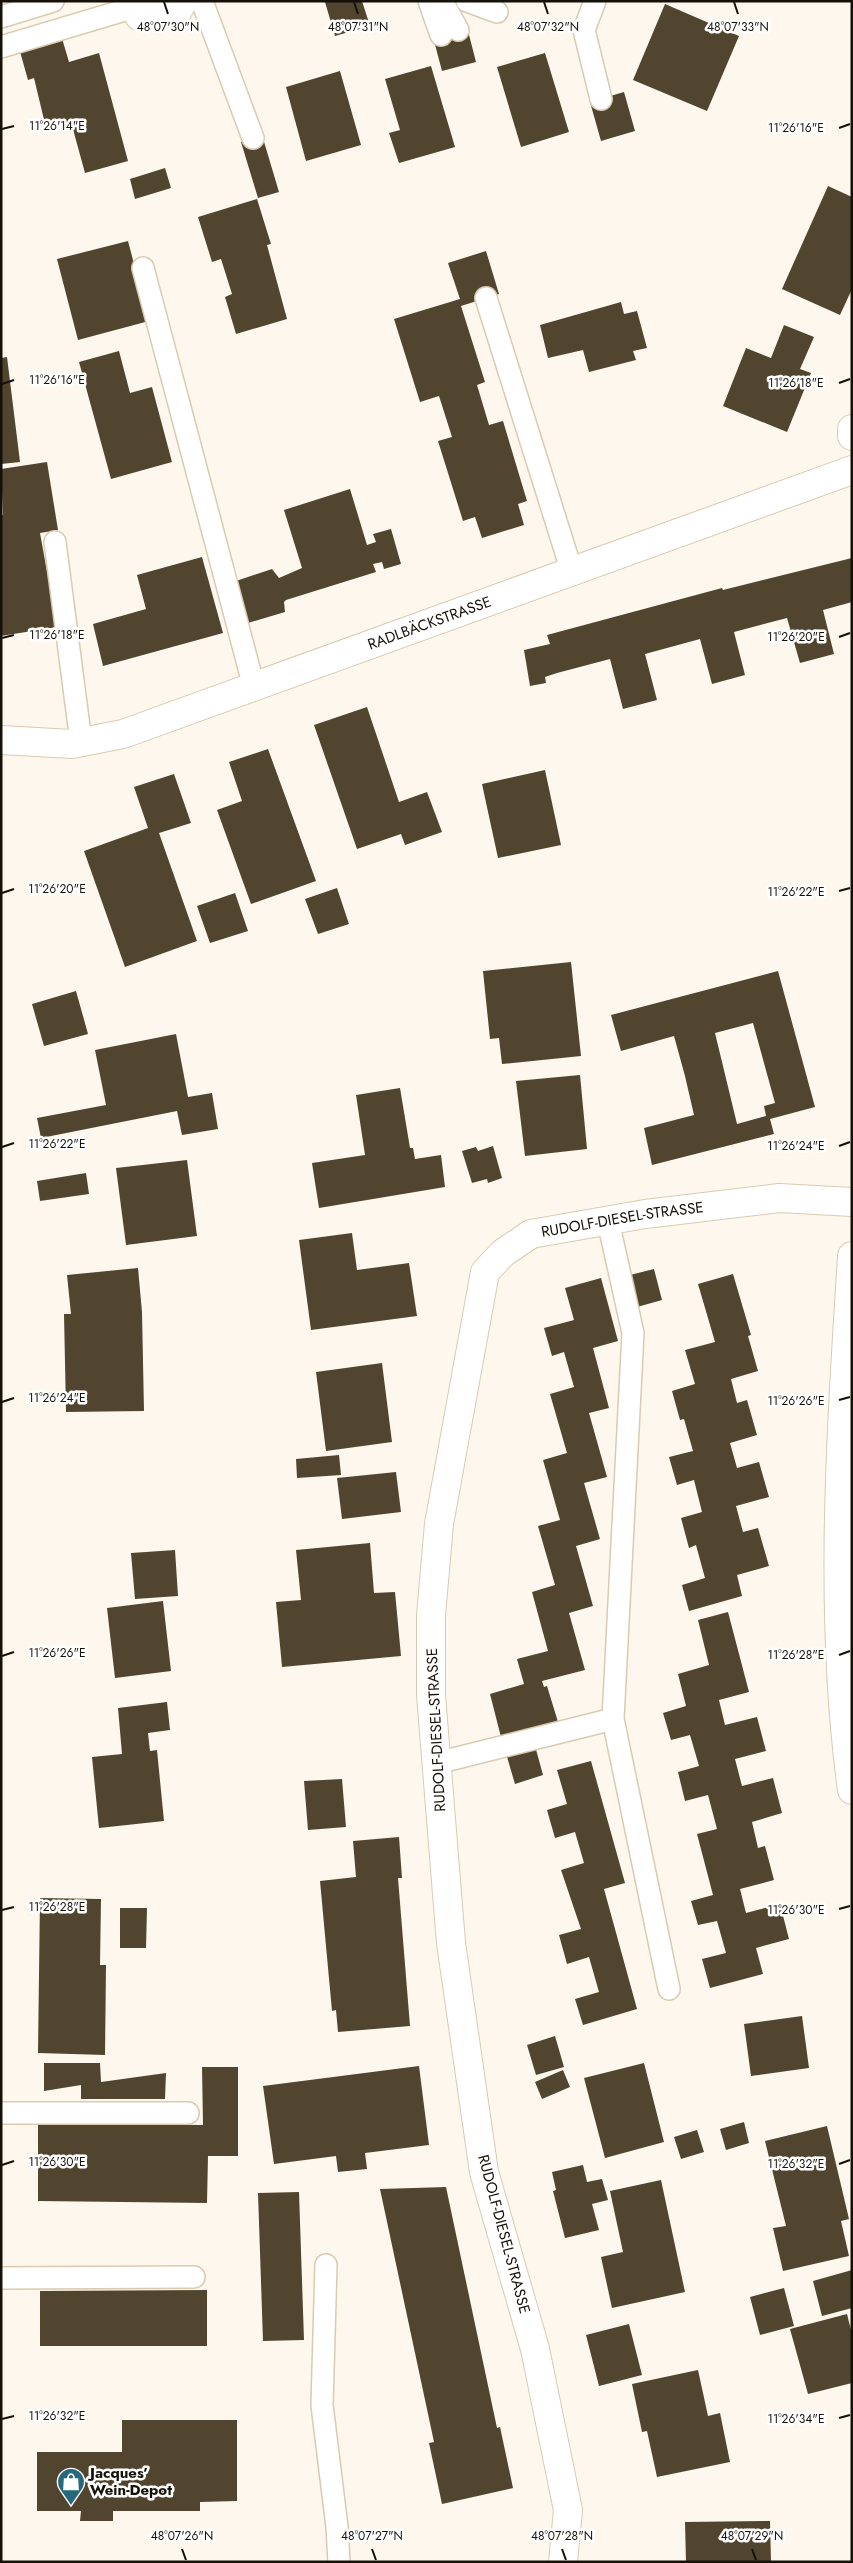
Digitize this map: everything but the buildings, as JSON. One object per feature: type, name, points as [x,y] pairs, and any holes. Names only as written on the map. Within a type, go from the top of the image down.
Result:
[{"type":"street","points":[[146,2],[139,16],[176,12],[183,1]]},
{"type":"street","points":[[852,429],[852,436]]},
{"type":"street","name":"RADLBÄCKSTRASSE","points":[[1,740],[72,744],[123,734],[852,470]]},
{"type":"street","name":"RUDOLF-DIESEL-STRASSE","points":[[563,2562],[568,2510],[539,2368],[484,2172],[451,1943],[430,1695],[430,1615],[439,1524],[485,1272],[503,1253],[531,1234],[645,1214],[779,1198],[852,1202]]},
{"type":"street","points":[[852,1256],[841,1439],[845,1623],[844,1732],[852,1790]]},
{"type":"lane","points":[[1,17],[53,1]]},
{"type":"lane","points":[[202,1],[253,138]]},
{"type":"lane","points":[[429,1],[449,32],[442,1]]},
{"type":"lane","points":[[467,1],[497,12]]},
{"type":"lane","points":[[595,1],[584,30],[601,99]]},
{"type":"lane","points":[[1,47],[146,2]]},
{"type":"lane","points":[[143,268],[254,687]]},
{"type":"lane","points":[[486,298],[572,572]]},
{"type":"lane","points":[[55,542],[81,742]]},
{"type":"lane","points":[[608,1221],[633,1333],[614,1719],[669,1989]]},
{"type":"lane","points":[[437,1763],[614,1719]]},
{"type":"lane","points":[[1,2112],[188,2113]]},
{"type":"lane","points":[[326,2265],[322,2405],[337,2527],[339,2562]]},
{"type":"lane","points":[[1,2278],[194,2277]]},
{"type":"place","name":"Jacques’ Wein-Depot","points":[[71,2506]]}]
